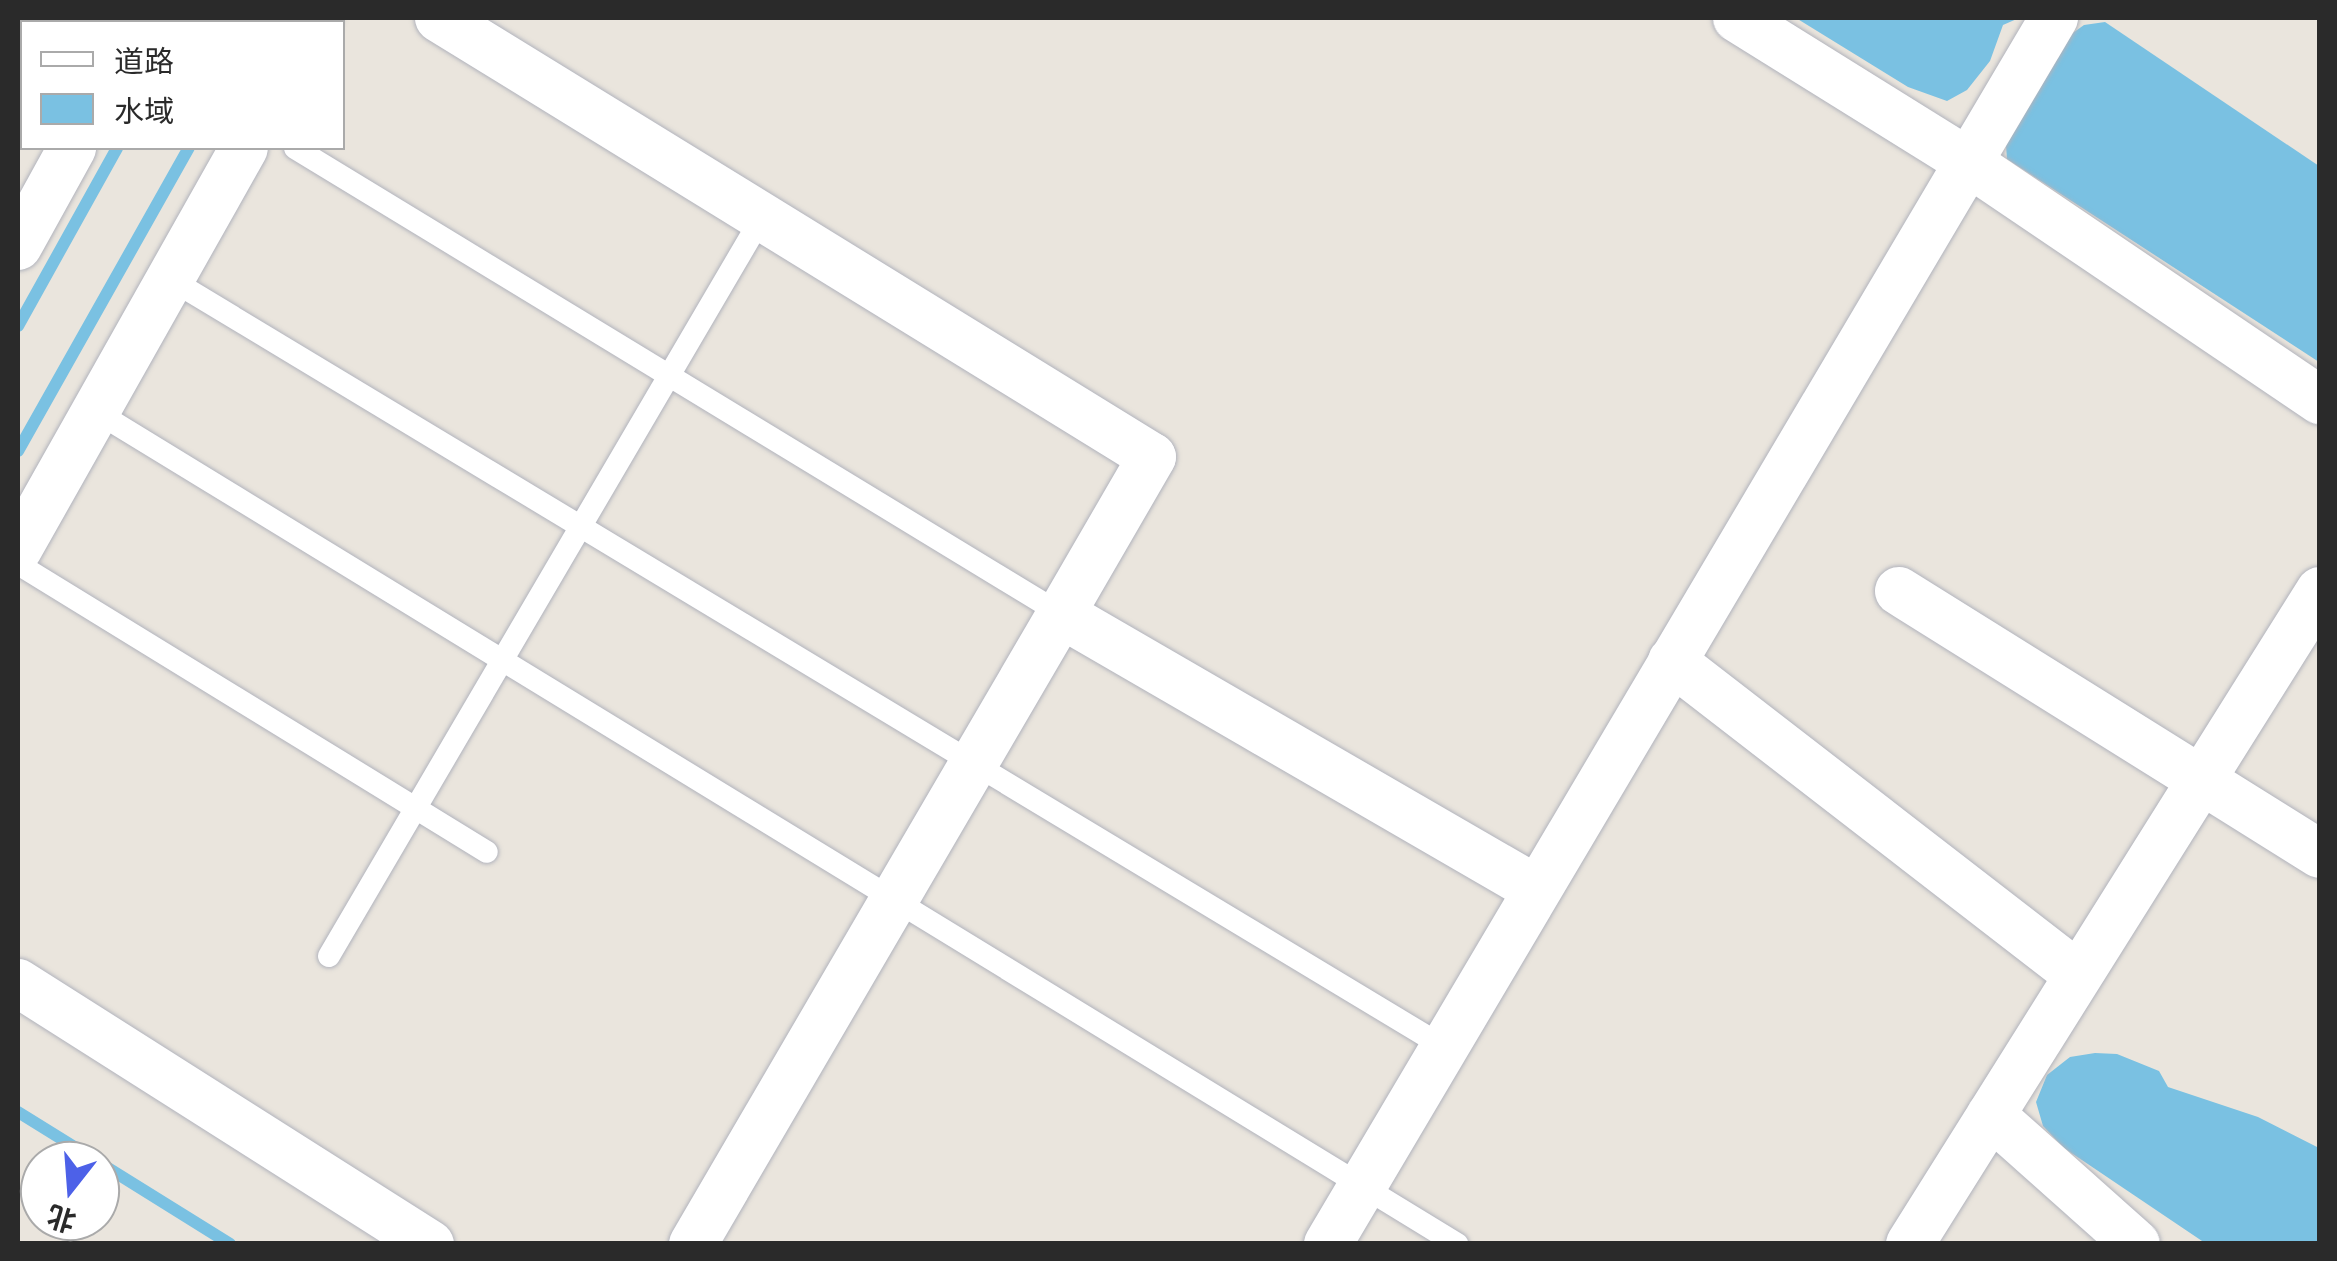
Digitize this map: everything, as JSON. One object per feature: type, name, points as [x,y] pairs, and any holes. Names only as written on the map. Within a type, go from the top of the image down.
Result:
[{"type":"street","points":[[439,18],[1152,456],[694,1244]]},
{"type":"street","points":[[1737,18],[1968,162],[2320,400]]},
{"type":"street","points":[[1328,1244],[2054,18]]},
{"type":"street","points":[[18,246],[71,150]]},
{"type":"street","points":[[18,549],[243,150]]},
{"type":"street","points":[[1899,591],[2320,854]]},
{"type":"street","points":[[1910,1244],[2320,591]]},
{"type":"street","points":[[1061,614],[1536,889]]},
{"type":"street","points":[[1672,661],[2078,975]]},
{"type":"street","points":[[18,983],[430,1244]]},
{"type":"street","points":[[1991,1115],[2136,1244]]},
{"type":"lane","points":[[298,150],[1061,614]]},
{"type":"lane","points":[[330,956],[762,216]]},
{"type":"lane","points":[[170,279],[1444,1047]]},
{"type":"lane","points":[[95,411],[1457,1244]]},
{"type":"lane","points":[[18,564],[487,852]]},
{"type":"water","points":[[1796,18],[2019,18],[2003,25],[1990,61],[1967,90],[1947,101],[1908,87]]},
{"type":"water","points":[[2105,22],[2319,166],[2319,362],[2007,159],[2005,133],[2063,40],[2084,25]]},
{"type":"water","points":[[2117,1054],[2159,1071],[2168,1087],[2258,1117],[2319,1148],[2319,1243],[2205,1243],[2064,1148],[2043,1126],[2036,1102],[2047,1075],[2070,1057]]},
{"type":"waterway","points":[[18,326],[116,150]]},
{"type":"waterway","points":[[18,451],[188,150]]},
{"type":"waterway","points":[[18,1112],[65,1141]]},
{"type":"waterway","points":[[120,1175],[230,1244]]}]
